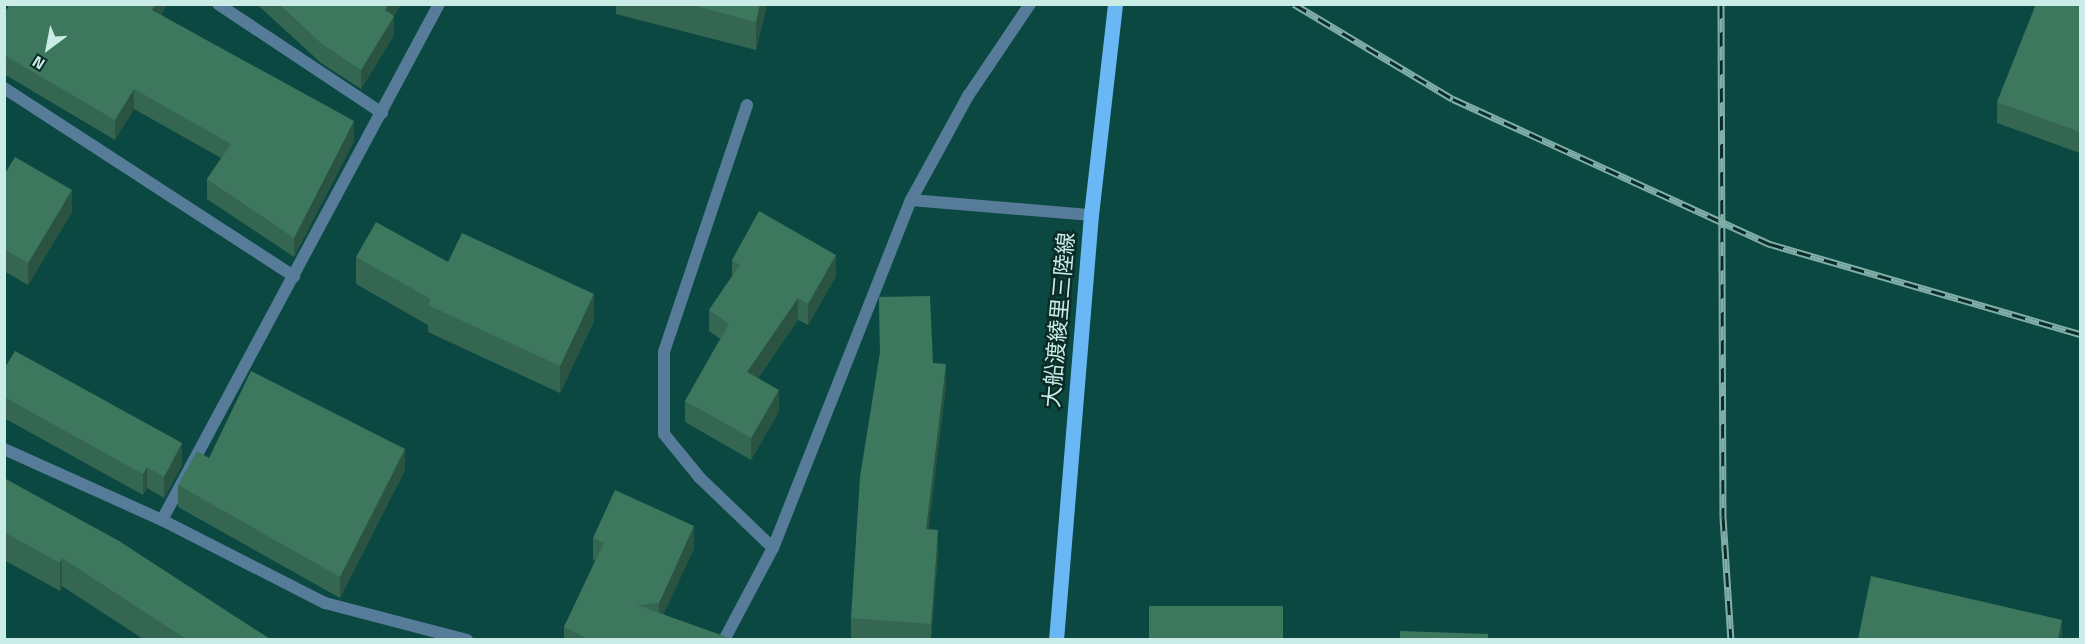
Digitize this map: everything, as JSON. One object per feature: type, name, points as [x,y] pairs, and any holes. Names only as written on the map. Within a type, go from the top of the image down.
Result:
[{"type":"main road","name":"大船渡綾里三陸線","points":[[1056,639],[1090,215],[1115,4]]},
{"type":"street","points":[[218,4],[382,113]]},
{"type":"street","points":[[162,520],[439,4]]},
{"type":"street","points":[[724,639],[773,548],[911,200],[968,96],[1030,4]]},
{"type":"street","points":[[4,88],[294,276]]},
{"type":"street","points":[[747,105],[664,352],[664,434],[700,478],[773,548]]},
{"type":"street","points":[[911,200],[1090,215]]},
{"type":"street","points":[[4,449],[162,520],[325,603],[467,639]]},
{"type":"building","points":[[10,4],[156,4],[152,10],[354,121],[294,238],[207,179],[231,144],[134,89],[115,120],[4,55],[4,14]]},
{"type":"building","points":[[279,4],[389,4],[385,10],[394,16],[361,70],[321,43]]},
{"type":"building","points":[[688,4],[760,4],[756,22]]},
{"type":"building","points":[[2036,4],[2080,4],[2080,132],[1997,102]]},
{"type":"building","points":[[15,157],[72,190],[28,263],[4,249],[4,175]]},
{"type":"building","points":[[759,211],[836,255],[808,304],[798,298],[747,372],[779,390],[751,438],[685,401],[729,324],[709,310],[740,265],[732,260]]},
{"type":"building","points":[[376,222],[448,262],[462,233],[594,294],[560,366],[428,305],[431,299],[356,257]]},
{"type":"building","points":[[930,296],[933,363],[946,364],[926,529],[938,530],[931,624],[851,618],[860,477],[880,352],[879,297]]},
{"type":"building","points":[[15,351],[182,443],[164,477],[147,467],[143,474],[4,397],[4,369]]},
{"type":"building","points":[[251,371],[405,449],[340,577],[178,485],[197,451],[209,458]]},
{"type":"building","points":[[4,478],[119,541],[270,639],[186,639],[62,558],[60,563],[4,532]]},
{"type":"building","points":[[615,490],[694,526],[659,603],[637,605],[732,639],[589,639],[564,627],[604,543],[593,538]]},
{"type":"building","points":[[1871,576],[2062,620],[2058,639],[1858,639]]},
{"type":"building","points":[[1149,606],[1283,606],[1283,639],[1149,639]]},
{"type":"building","points":[[1400,631],[1488,634],[1488,639],[1400,639]]},
{"type":"railway","points":[[1294,4],[1453,99],[1770,244],[2080,334]]},
{"type":"railway","points":[[1721,4],[1723,517],[1731,640]]}]
